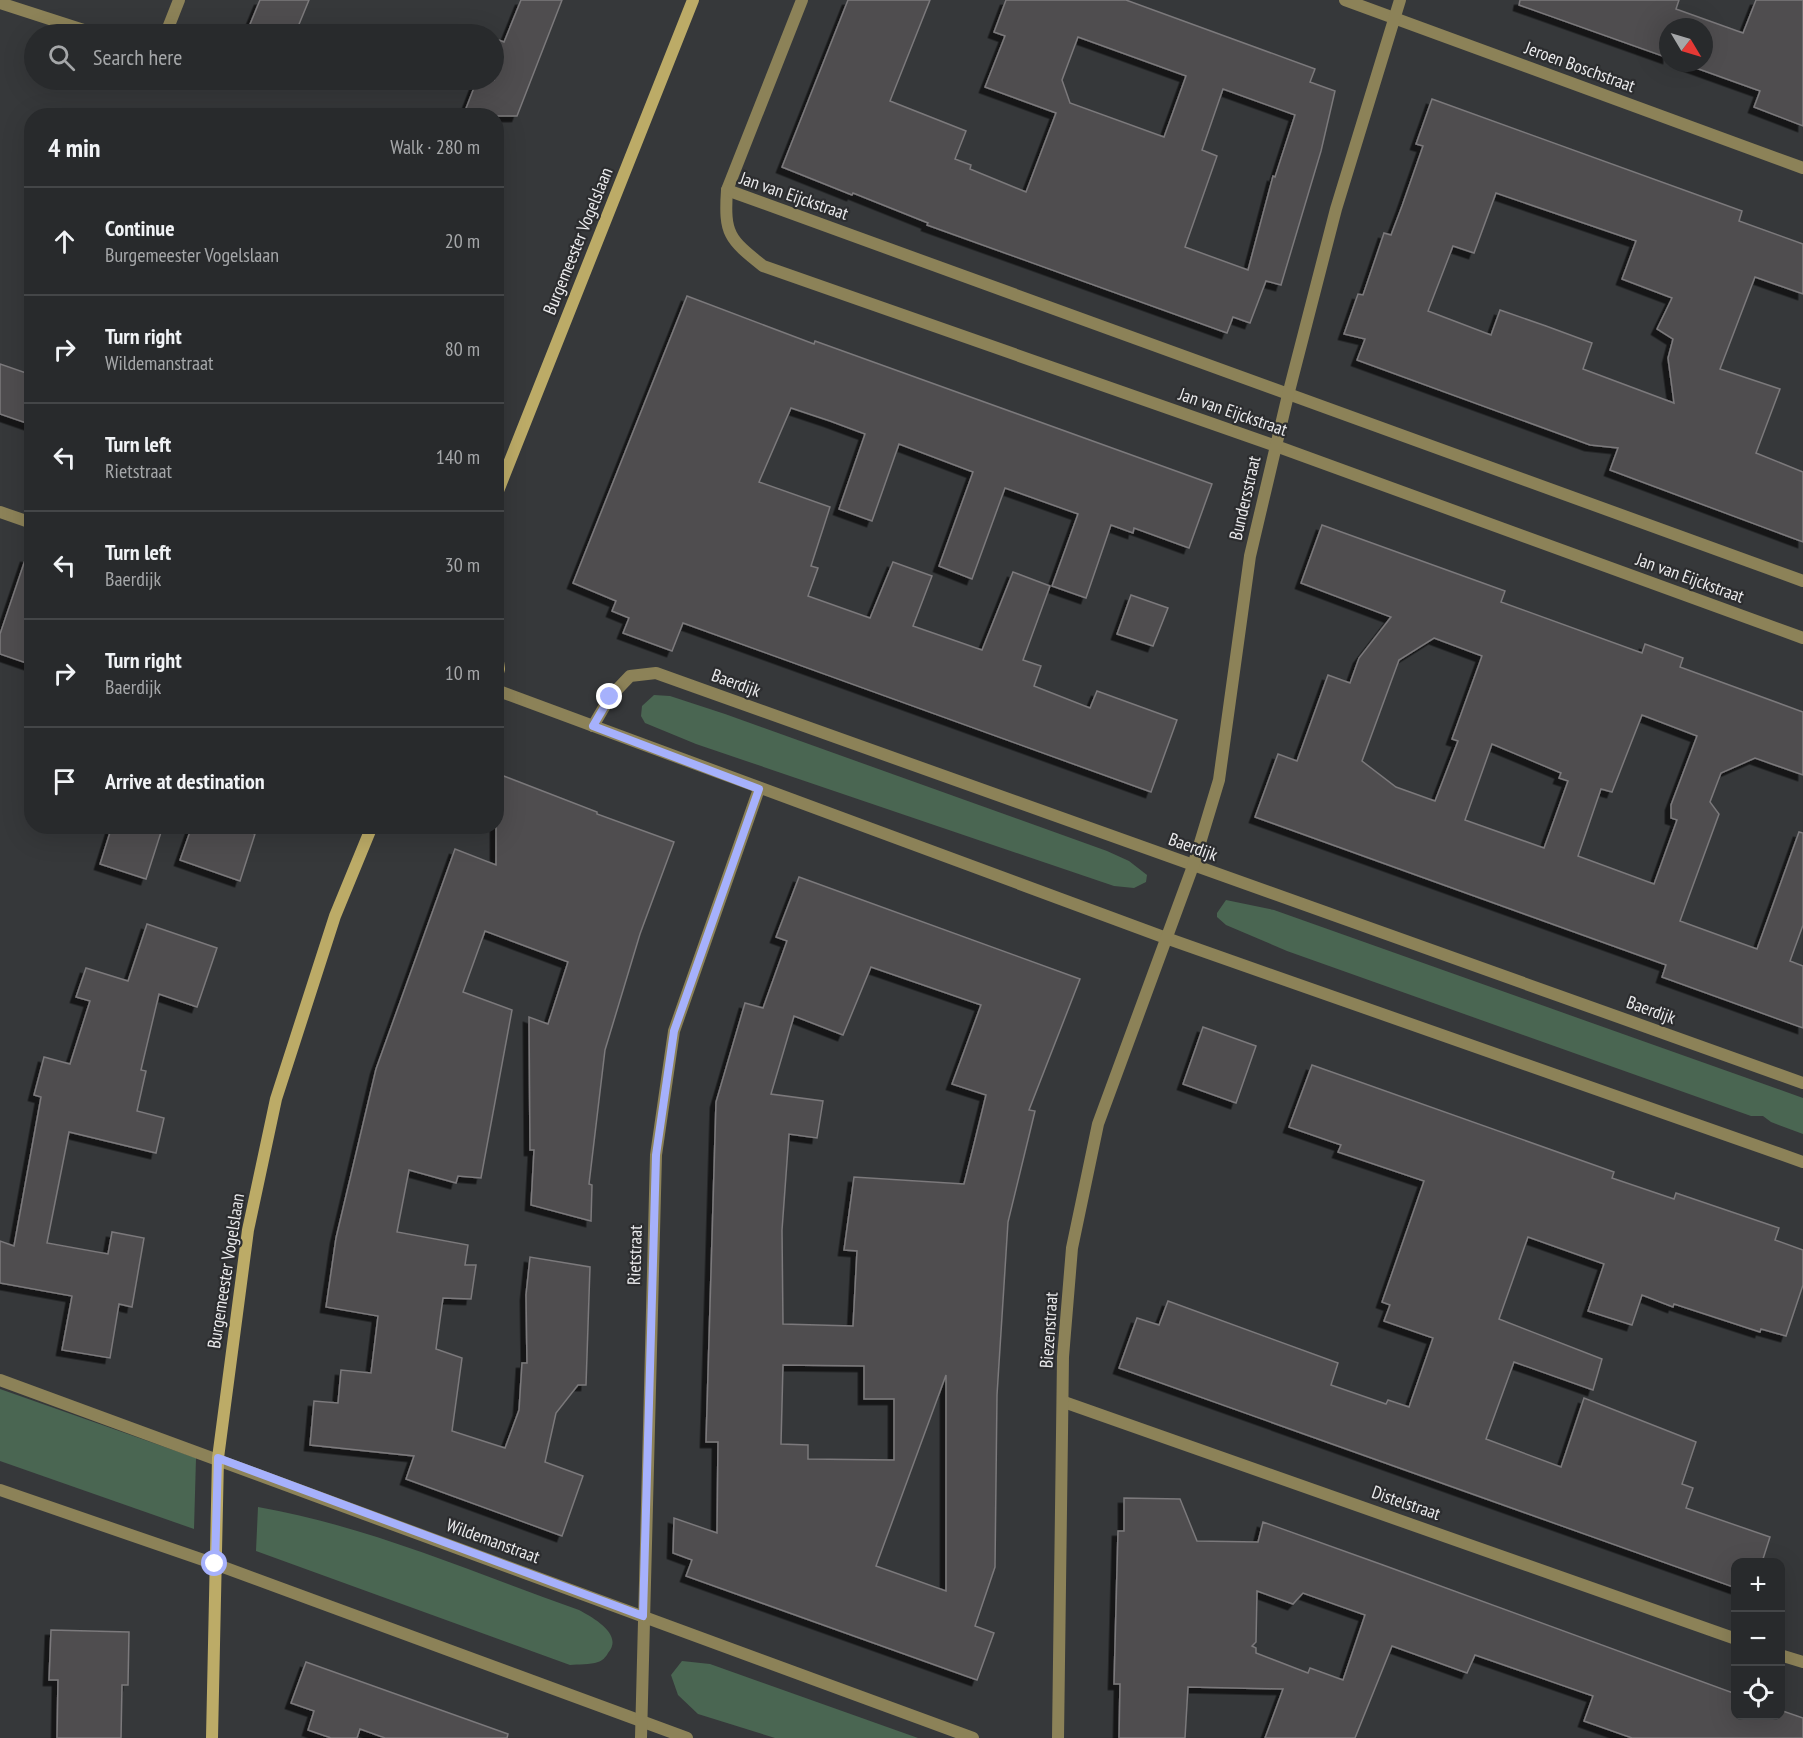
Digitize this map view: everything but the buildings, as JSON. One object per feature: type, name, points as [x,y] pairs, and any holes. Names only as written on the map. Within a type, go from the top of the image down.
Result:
[{"type":"street","points":[[170,24],[180,0]]},
{"type":"street","name":"Burgemeester Vogelslaan","points":[[504,476],[693,0]]},
{"type":"street","points":[[727,190],[802,0]]},
{"type":"street","name":"Jeroen Boschstraat","points":[[1345,0],[1803,168]]},
{"type":"street","name":"Bundersstraat","points":[[1166,938],[1219,780],[1250,556],[1288,395],[1336,209],[1400,0]]},
{"type":"street","points":[[0,3],[65,24]]},
{"type":"street","name":"Jan van Eijckstraat","points":[[1803,581],[727,190],[725,219],[735,244],[763,266],[1276,446],[1803,638]]},
{"type":"street","points":[[0,512],[24,520]]},
{"type":"street","name":"Baerdijk","points":[[593,726],[610,697],[630,676],[656,673],[1803,1083]]},
{"type":"street","points":[[504,693],[1166,938],[1803,1162]]},
{"type":"street","name":"Rietstraat","points":[[641,1738],[656,1155],[674,1031],[759,789]]},
{"type":"street","name":"Burgemeester Vogelslaan","points":[[212,1738],[218,1458],[249,1230],[276,1099],[335,916],[369,834]]},
{"type":"street","name":"Biezenstraat","points":[[1058,1738],[1063,1357],[1072,1248],[1098,1124],[1166,938]]},
{"type":"street","name":"Wildemanstraat","points":[[0,1380],[218,1458],[973,1738]]},
{"type":"street","name":"Distelstraat","points":[[1064,1402],[1731,1637]]},
{"type":"street","points":[[0,1490],[215,1564],[687,1738]]},
{"type":"street","points":[[1785,1656],[1803,1662]]},
{"type":"green space","points":[[654,695],[670,696],[725,714],[1107,851],[1129,861],[1147,875],[1146,882],[1134,888],[1114,886],[696,744],[645,723],[641,716],[642,706]]},
{"type":"green space","points":[[1226,900],[1274,910],[1803,1098],[1803,1134],[1771,1122],[1763,1116],[1751,1116],[1287,951],[1226,925],[1217,917],[1217,913]]},
{"type":"green space","points":[[0,1389],[196,1458],[194,1529],[0,1461]]},
{"type":"green space","points":[[258,1507],[299,1515],[380,1538],[579,1610],[605,1628],[610,1634],[612,1646],[602,1660],[591,1664],[570,1665],[256,1551]]},
{"type":"green space","points":[[682,1661],[710,1664],[918,1738],[775,1738],[698,1714],[678,1695],[671,1675]]},
{"type":"route","points":[[215,1564],[218,1458],[643,1616],[656,1155],[674,1031],[759,789],[593,726],[610,697]]}]
